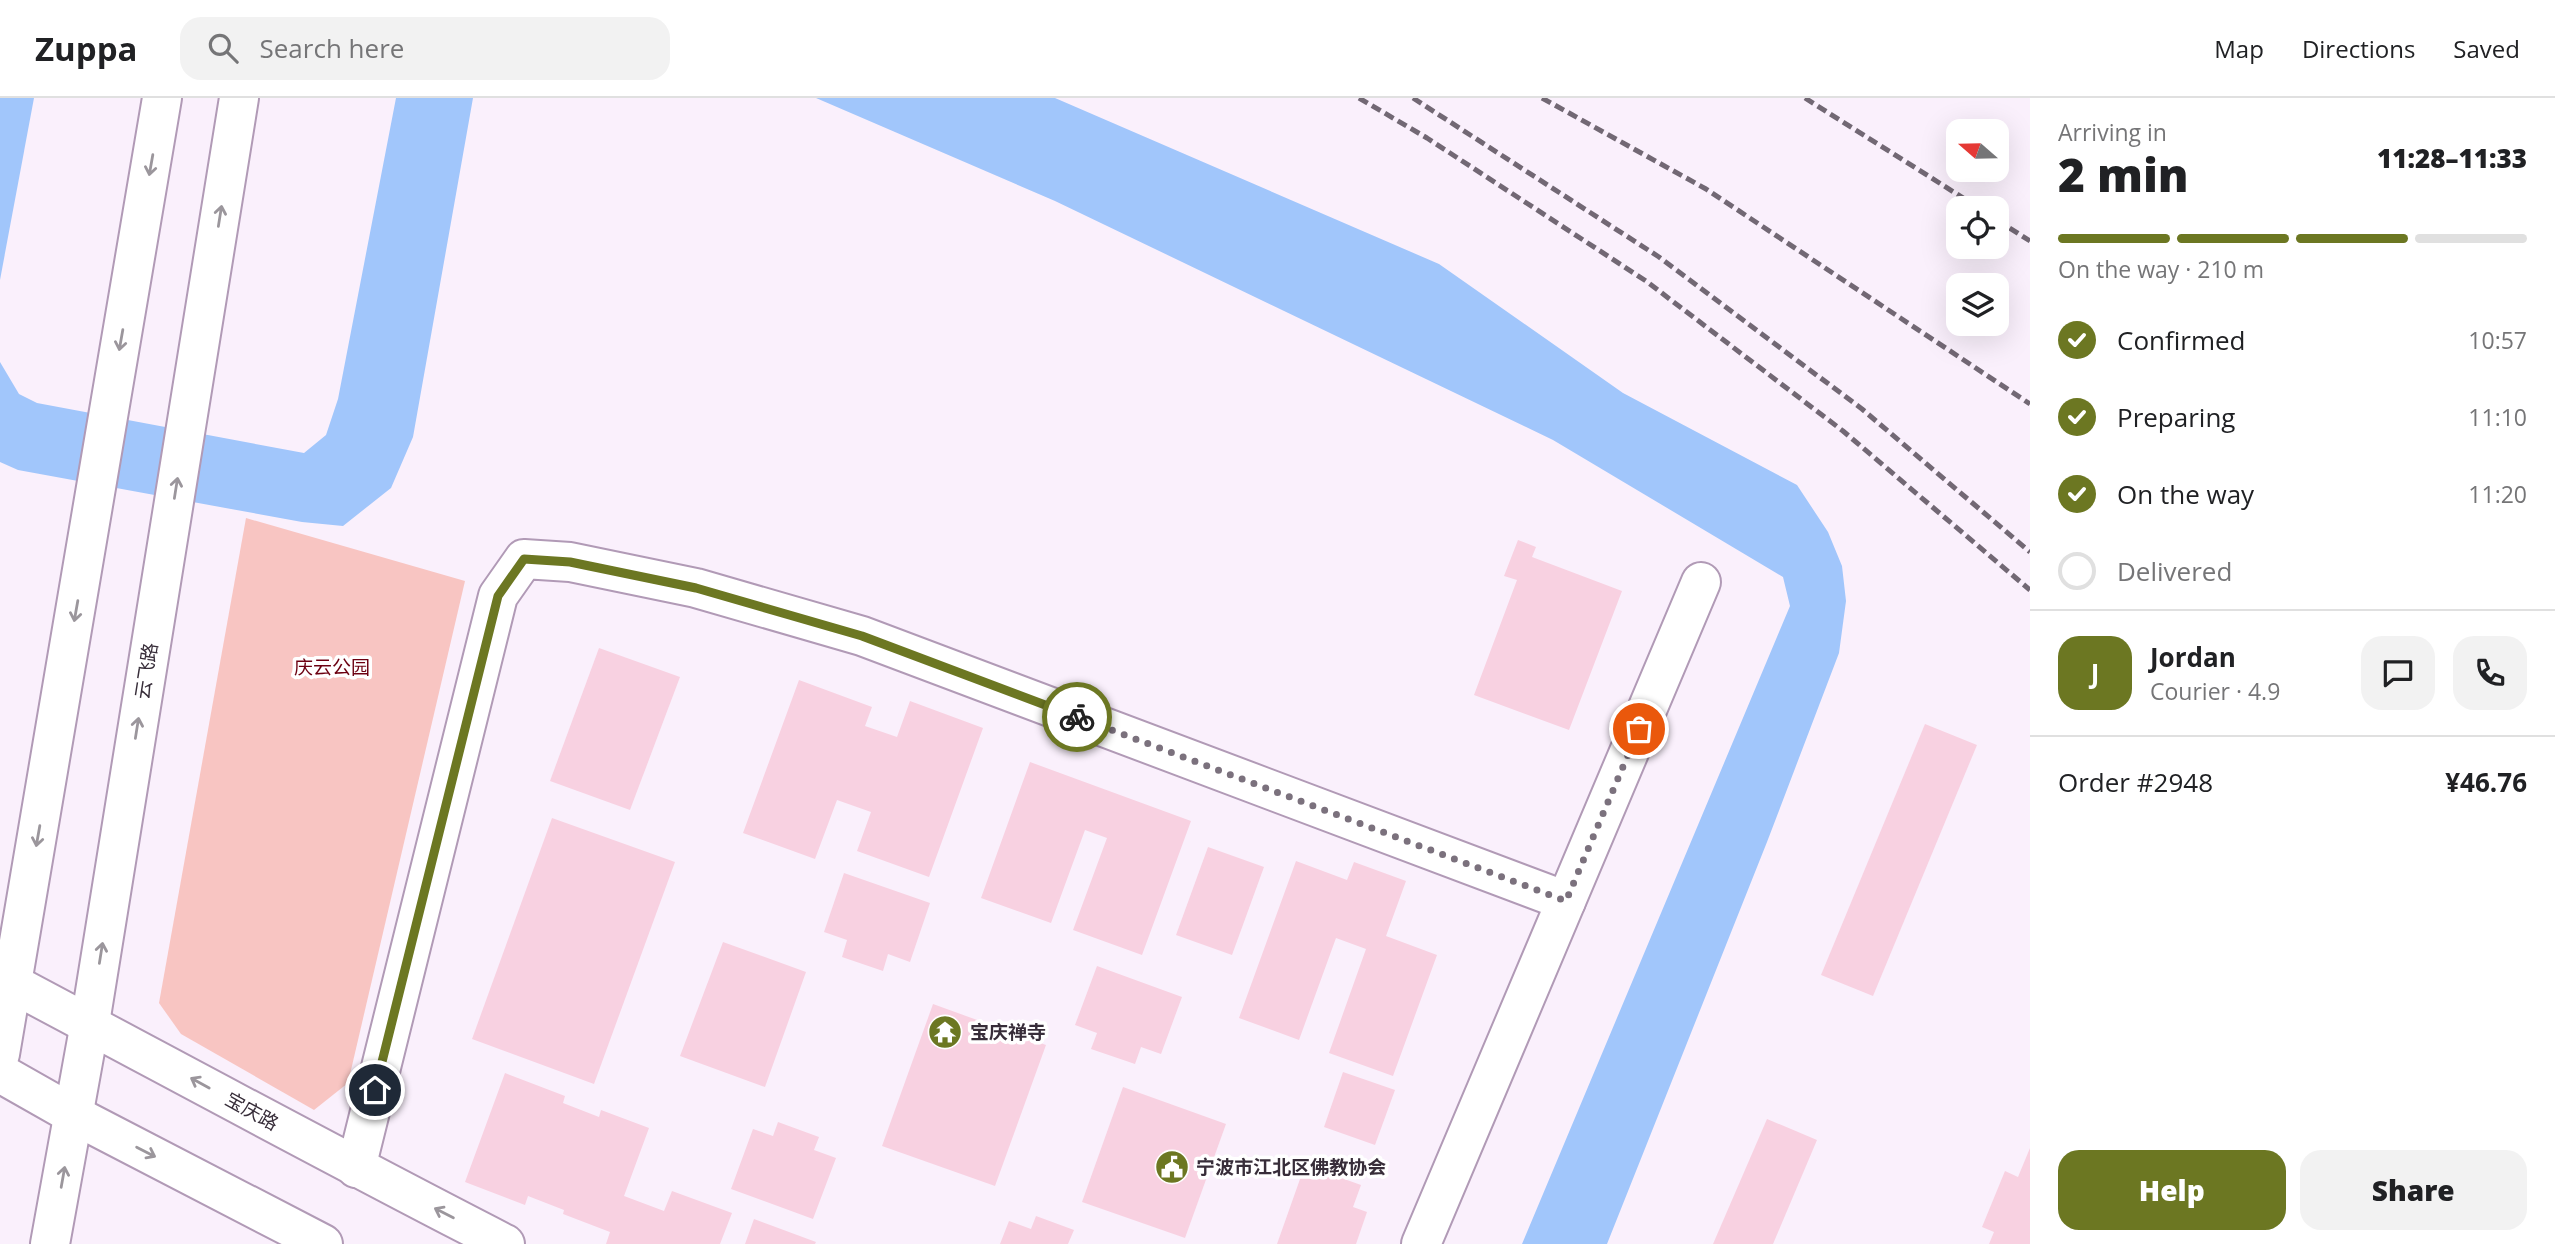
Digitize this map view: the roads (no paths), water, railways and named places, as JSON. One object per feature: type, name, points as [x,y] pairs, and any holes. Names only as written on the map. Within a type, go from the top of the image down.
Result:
[{"type":"main road","points":[[0,1054],[7,980],[87,544],[162,98]]},
{"type":"main road","name":"云飞路","points":[[50,1244],[90,1023],[239,98]]},
{"type":"main road","points":[[356,1168],[498,596],[524,559],[570,562],[696,588],[862,636],[1566,901]]},
{"type":"main road","points":[[1421,1244],[1701,582]]},
{"type":"main road","name":"宝庆路","points":[[7,980],[356,1168],[505,1244]]},
{"type":"main road","points":[[0,1073],[74,1115],[323,1244]]},
{"type":"water","points":[[0,98],[34,98],[0,280]]},
{"type":"water","points":[[396,98],[473,98],[413,437],[391,488],[343,526],[302,522],[18,470],[0,462],[0,362],[19,394],[37,403],[304,453],[326,435],[338,399]]},
{"type":"water","points":[[816,98],[1055,98],[1439,264],[1623,393],[1797,485],[1828,532],[1842,566],[1846,601],[1839,653],[1607,1244],[1522,1244],[1790,606],[1783,577],[1553,440],[1055,201]]},
{"type":"railway","points":[[1359,98],[1427,138],[1646,281],[1843,431],[2030,590]]},
{"type":"railway","points":[[1413,98],[1659,257],[1862,409],[2030,552]]},
{"type":"railway","points":[[1542,98],[1706,189],[2030,404]]},
{"type":"railway","points":[[1805,98],[1960,196]]},
{"type":"railway","points":[[2009,228],[2030,241]]},
{"type":"place","name":"宝庆禅寺","points":[[945,1032]]},
{"type":"place","name":"宁波市江北区佛教协会","points":[[1172,1167]]},
{"type":"park label","name":"庆云公园","points":[[332,667]]}]
